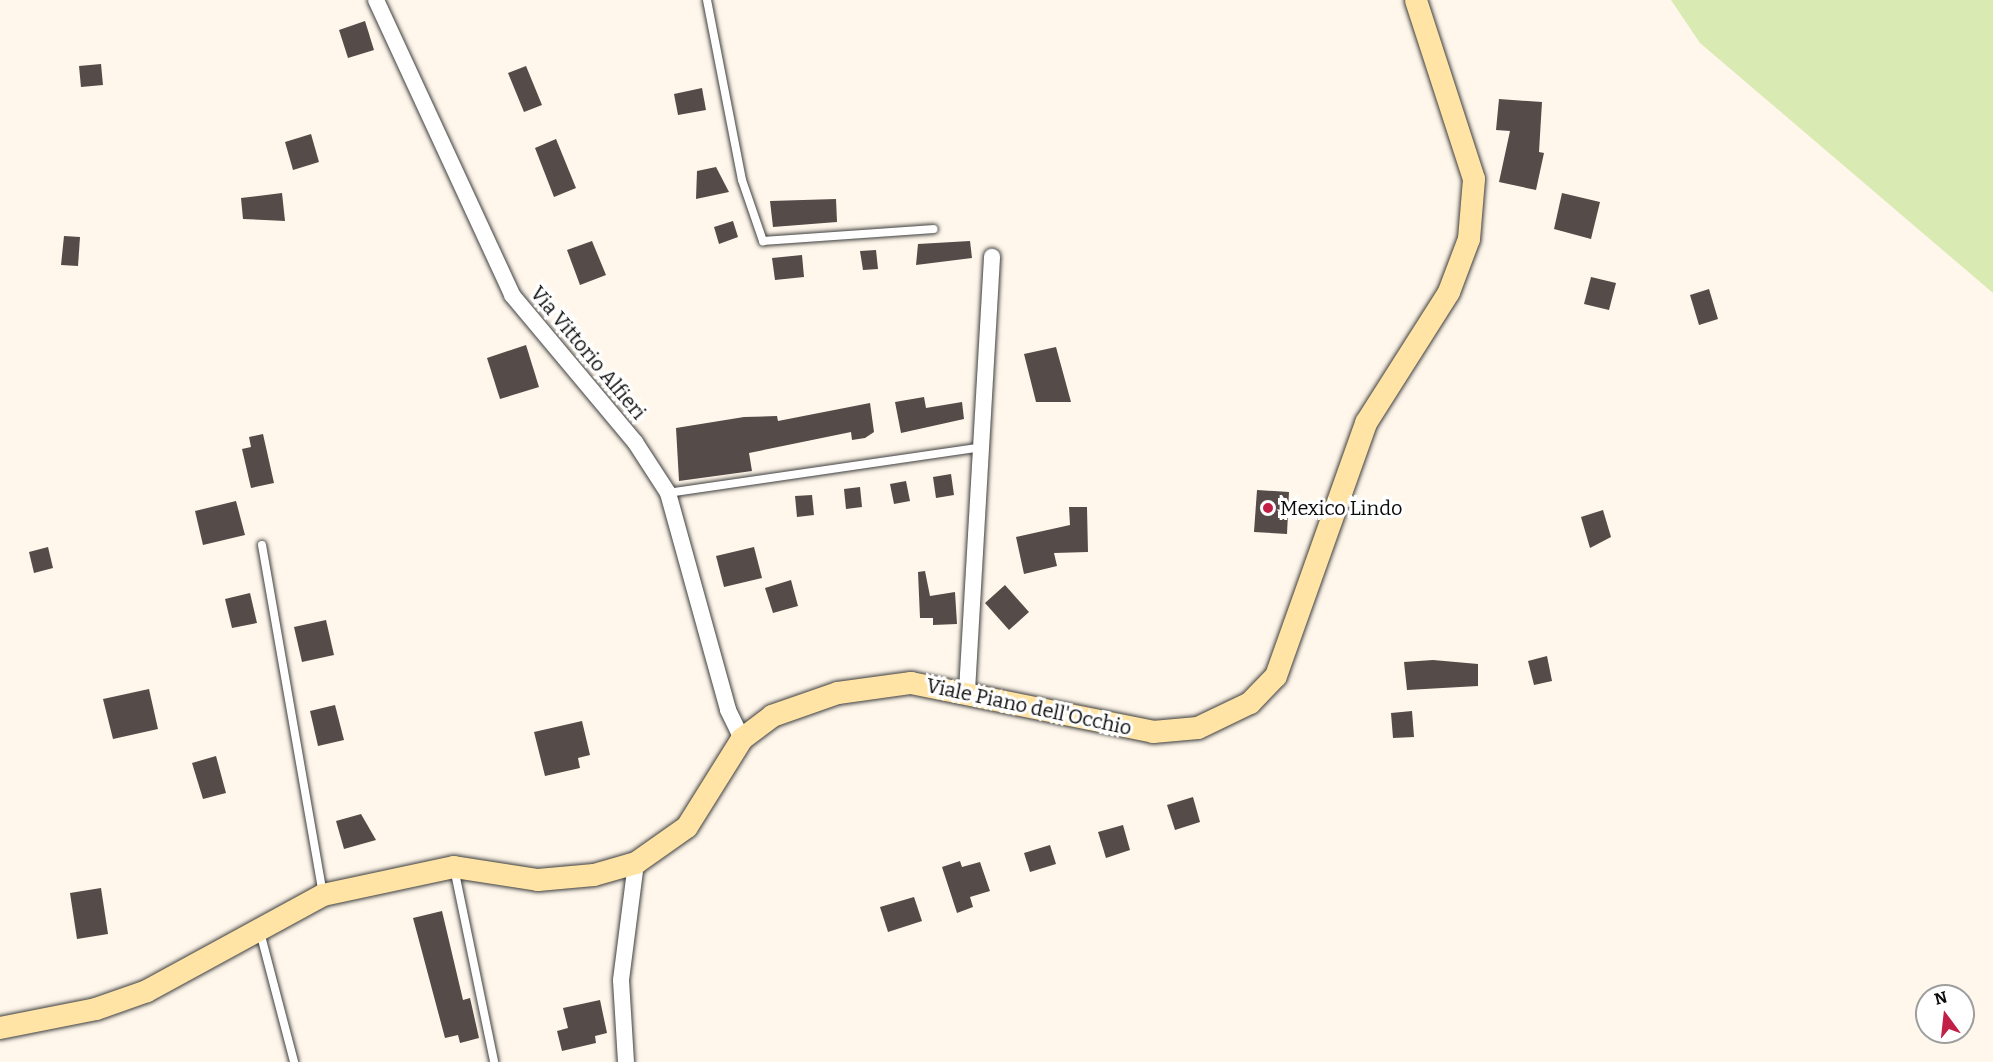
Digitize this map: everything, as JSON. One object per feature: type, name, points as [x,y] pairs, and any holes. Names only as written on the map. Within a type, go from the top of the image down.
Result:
[{"type":"main road","name":"Viale Piano dell'Occhio","points":[[0,1028],[96,1009],[147,991],[323,895],[454,867],[548,880],[636,863],[687,827],[742,739],[772,716],[849,691],[911,683],[967,691],[1154,732],[1215,722],[1250,703],[1276,676],[1352,454],[1381,393],[1449,292],[1469,239],[1472,170],[1416,0]]},
{"type":"street","name":"Via Vittorio Alfieri","points":[[376,0],[512,295],[635,442],[668,493],[728,710],[742,739]]},
{"type":"street","points":[[967,691],[983,447],[992,257]]},
{"type":"street","points":[[626,1062],[621,980],[636,863]]},
{"type":"lane","points":[[707,0],[742,180],[763,241],[934,229]]},
{"type":"lane","points":[[668,493],[983,447]]},
{"type":"lane","points":[[262,545],[323,895]]},
{"type":"lane","points":[[454,867],[494,1062]]},
{"type":"lane","points":[[259,930],[294,1062]]},
{"type":"green space","points":[[1671,0],[1993,0],[1993,293],[1700,43]]},
{"type":"building","points":[[365,21],[374,50],[348,58],[339,30]]},
{"type":"building","points":[[101,64],[103,85],[81,87],[79,66]]},
{"type":"building","points":[[526,66],[542,105],[524,112],[508,73]]},
{"type":"building","points":[[702,88],[706,110],[678,115],[674,94]]},
{"type":"building","points":[[1499,99],[1542,102],[1539,152],[1544,153],[1536,190],[1499,182],[1510,131],[1496,130]]},
{"type":"building","points":[[311,134],[319,162],[293,170],[285,142]]},
{"type":"building","points":[[556,139],[576,188],[554,197],[535,148]]},
{"type":"building","points":[[716,167],[729,192],[696,199],[697,171]]},
{"type":"building","points":[[282,193],[285,221],[243,219],[241,198]]},
{"type":"building","points":[[1562,193],[1600,202],[1591,239],[1554,229]]},
{"type":"building","points":[[836,199],[837,222],[773,227],[770,201]]},
{"type":"building","points":[[733,221],[738,237],[719,244],[714,227]]},
{"type":"building","points":[[64,236],[80,237],[78,266],[61,265]]},
{"type":"building","points":[[592,241],[606,275],[580,285],[567,250]]},
{"type":"building","points":[[970,241],[972,258],[916,265],[918,244]]},
{"type":"building","points":[[876,250],[878,269],[863,270],[860,251]]},
{"type":"building","points":[[802,255],[804,277],[775,280],[772,258]]},
{"type":"building","points":[[1591,277],[1616,283],[1609,310],[1584,304]]},
{"type":"building","points":[[1709,289],[1718,319],[1699,325],[1690,295]]},
{"type":"building","points":[[526,345],[539,387],[500,399],[487,358]]},
{"type":"building","points":[[1056,347],[1071,402],[1036,402],[1024,354]]},
{"type":"building","points":[[924,397],[926,408],[962,402],[964,419],[901,433],[895,402]]},
{"type":"building","points":[[870,403],[874,432],[865,438],[852,440],[851,432],[749,453],[752,471],[679,481],[676,428],[744,417],[777,416],[778,421]]},
{"type":"building","points":[[263,434],[274,483],[251,488],[242,449],[251,447],[249,437]]},
{"type":"building","points":[[951,474],[954,495],[936,498],[933,477]]},
{"type":"building","points":[[906,481],[910,501],[894,504],[890,484]]},
{"type":"building","points":[[860,487],[862,507],[846,509],[844,489]]},
{"type":"building","points":[[1257,490],[1289,492],[1287,534],[1254,532]]},
{"type":"building","points":[[812,495],[814,515],[797,517],[795,496]]},
{"type":"building","points":[[236,501],[245,535],[203,545],[195,511]]},
{"type":"building","points":[[1069,507],[1087,507],[1088,552],[1054,553],[1057,566],[1024,574],[1016,537],[1070,525]]},
{"type":"building","points":[[1603,510],[1611,537],[1590,548],[1581,517]]},
{"type":"building","points":[[48,547],[53,568],[34,573],[29,552]]},
{"type":"building","points":[[754,547],[762,578],[724,587],[716,556]]},
{"type":"building","points":[[925,571],[930,596],[955,592],[957,624],[933,625],[933,618],[920,618],[918,572]]},
{"type":"building","points":[[791,580],[798,606],[773,613],[765,588]]},
{"type":"building","points":[[1005,585],[1029,612],[1009,630],[985,603]]},
{"type":"building","points":[[250,593],[257,623],[232,628],[225,599]]},
{"type":"building","points":[[326,620],[334,655],[302,662],[294,627]]},
{"type":"building","points":[[1547,656],[1552,681],[1534,685],[1528,661]]},
{"type":"building","points":[[1433,660],[1478,664],[1478,686],[1407,690],[1404,662]]},
{"type":"building","points":[[149,689],[158,729],[113,739],[103,699]]},
{"type":"building","points":[[335,705],[344,740],[318,746],[310,711]]},
{"type":"building","points":[[1412,711],[1414,737],[1393,738],[1391,713]]},
{"type":"building","points":[[582,721],[590,755],[578,758],[580,768],[545,776],[534,732]]},
{"type":"building","points":[[216,756],[226,793],[203,799],[192,763]]},
{"type":"building","points":[[1193,797],[1200,822],[1175,830],[1167,805]]},
{"type":"building","points":[[361,814],[376,840],[344,849],[336,821]]},
{"type":"building","points":[[1123,825],[1130,850],[1106,858],[1098,832]]},
{"type":"building","points":[[1050,845],[1056,864],[1030,872],[1024,853]]},
{"type":"building","points":[[960,861],[962,867],[980,862],[990,891],[970,897],[973,907],[957,913],[942,867]]},
{"type":"building","points":[[101,888],[108,934],[77,939],[70,893]]},
{"type":"building","points":[[914,897],[922,921],[888,932],[880,907]]},
{"type":"building","points":[[442,911],[463,1000],[470,998],[479,1038],[460,1043],[458,1035],[445,1038],[413,918]]},
{"type":"building","points":[[600,1000],[607,1033],[595,1036],[596,1043],[562,1051],[557,1031],[568,1028],[563,1008]]},
{"type":"place","name":"Mexico Lindo","points":[[1268,508]]}]
